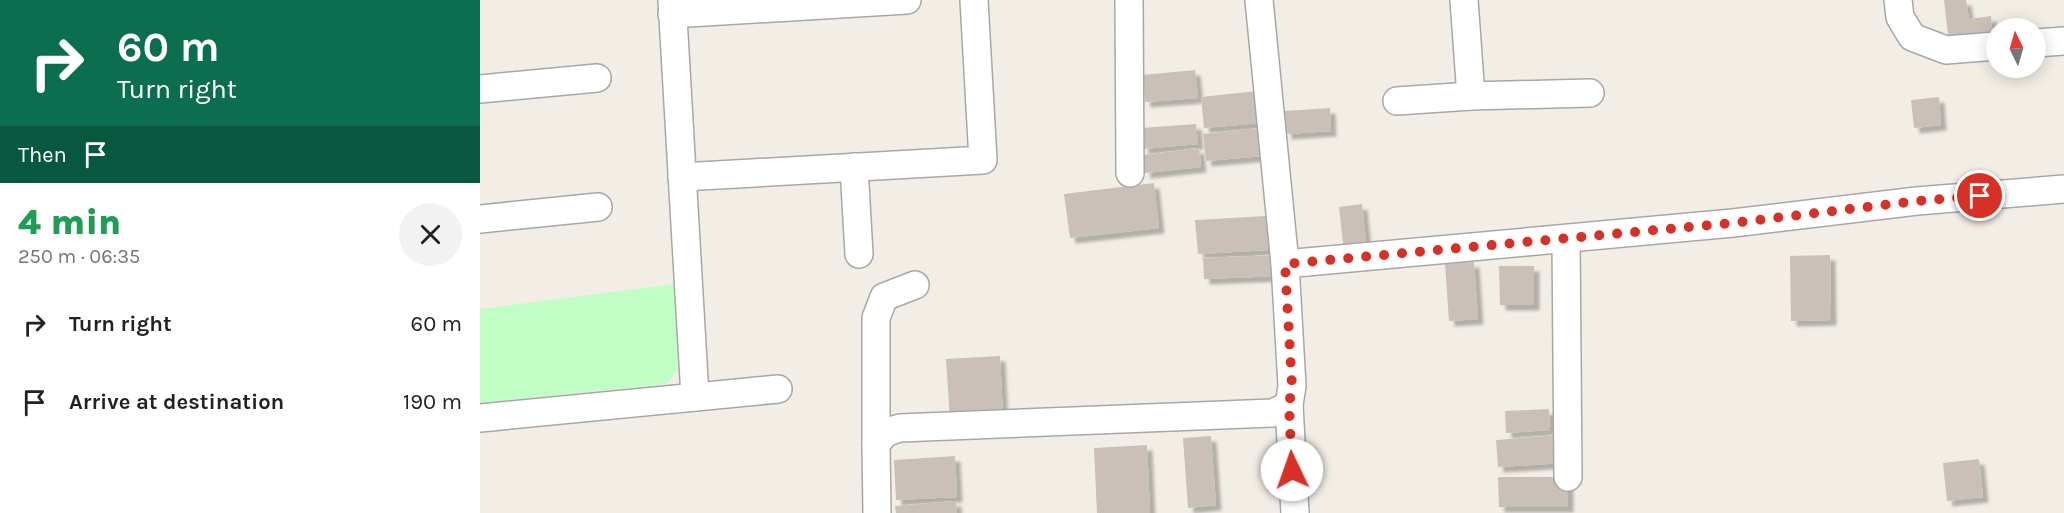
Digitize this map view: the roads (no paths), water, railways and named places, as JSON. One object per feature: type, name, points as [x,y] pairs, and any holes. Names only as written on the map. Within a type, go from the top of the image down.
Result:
[{"type":"street","points":[[695,398],[672,7],[907,0]]},
{"type":"street","points":[[682,177],[983,160],[974,0]]},
{"type":"street","points":[[1130,0],[1130,173]]},
{"type":"street","points":[[1258,0],[1285,264],[1292,386],[1289,405],[1295,513]]},
{"type":"street","points":[[1464,0],[1471,96]]},
{"type":"street","points":[[1898,0],[1900,17],[1912,37],[1946,50],[1986,47]]},
{"type":"street","points":[[2046,42],[2064,41]]},
{"type":"street","points":[[480,89],[597,78]]},
{"type":"street","points":[[1397,101],[1471,96],[1590,93]]},
{"type":"street","points":[[854,167],[859,254]]},
{"type":"street","points":[[1285,264],[1733,223],[1917,201],[2064,189]]},
{"type":"street","points":[[480,219],[597,207]]},
{"type":"street","points":[[1566,238],[1568,477]]},
{"type":"street","points":[[877,513],[876,318],[885,297],[915,285]]},
{"type":"street","points":[[480,418],[778,389]]},
{"type":"street","points":[[876,445],[880,437],[888,431],[900,428],[1273,413],[1289,405]]}]
